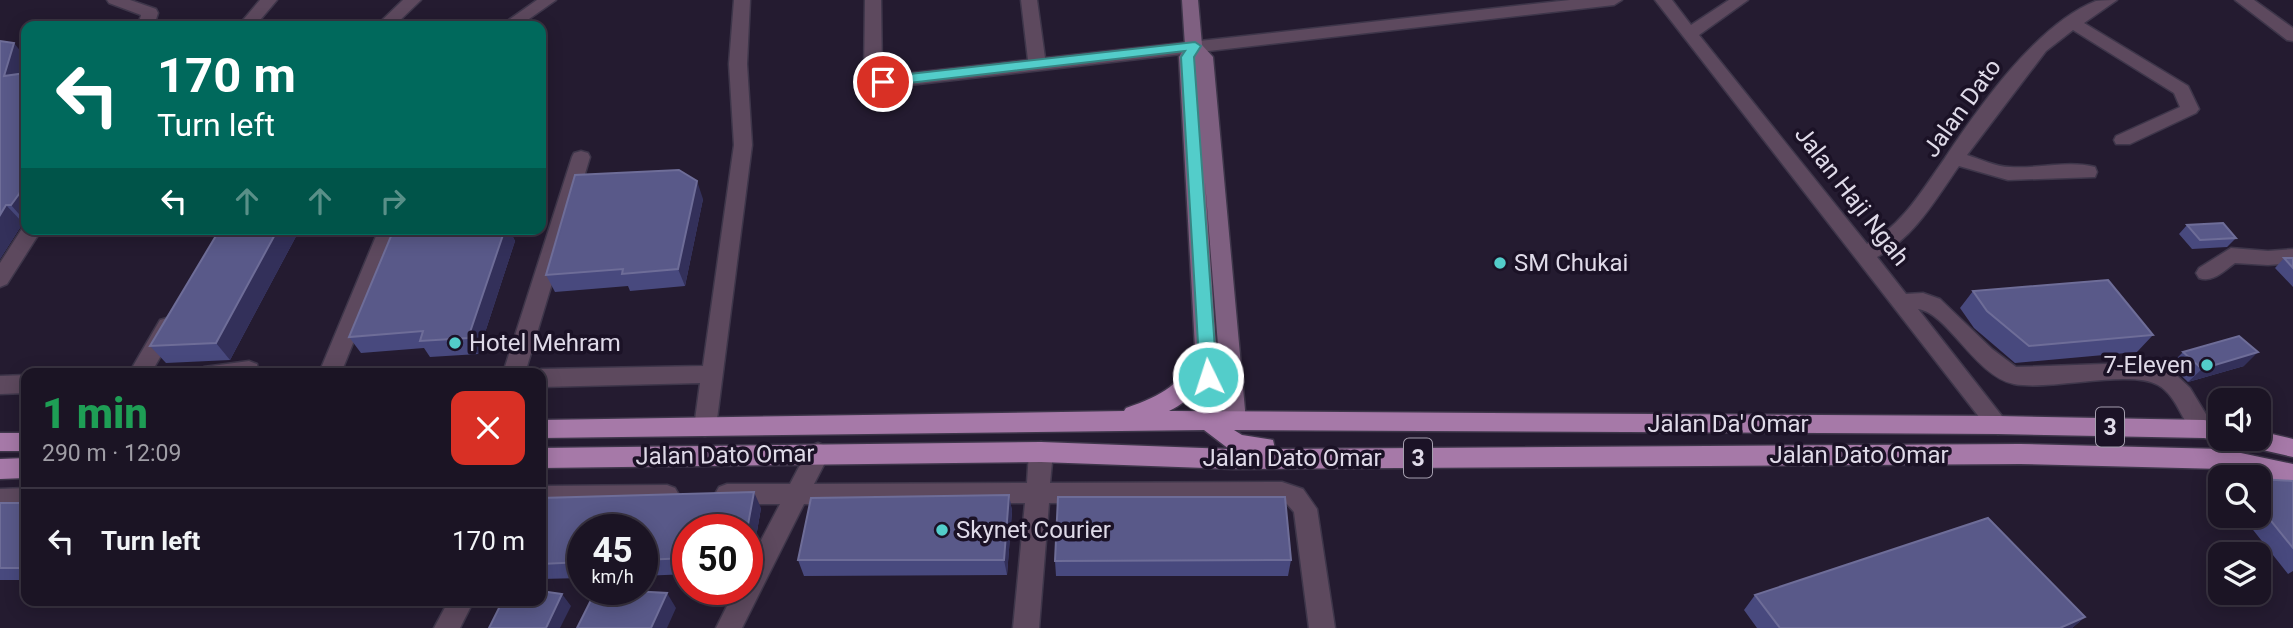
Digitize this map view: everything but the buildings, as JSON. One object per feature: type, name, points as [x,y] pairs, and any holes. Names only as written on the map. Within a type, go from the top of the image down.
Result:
[{"type":"highway","points":[[1112,420],[1170,401],[1195,380],[1207,355]]},
{"type":"highway","name":"Jalan Dato Omar","points":[[546,429],[1112,420],[1223,427]]},
{"type":"highway","name":"Jalan Da' Omar","points":[[1223,427],[1998,425],[2208,431]]},
{"type":"highway","points":[[1041,452],[1197,447],[1223,427],[1252,447],[1424,449],[1453,451],[1481,458]]},
{"type":"highway","points":[[0,442],[21,442]]},
{"type":"highway","points":[[2271,443],[2293,448]]},
{"type":"highway","name":"Jalan Dato Omar","points":[[546,458],[1041,452],[1233,458],[2020,454],[2222,459],[2293,474]]},
{"type":"highway","points":[[0,469],[21,468]]},
{"type":"main road","points":[[1190,0],[1195,46],[1204,57],[1223,427]]},
{"type":"main road","points":[[1195,46],[1188,57],[1207,355],[1223,427]]},
{"type":"street","points":[[115,0],[149,13],[147,21]]},
{"type":"street","points":[[250,21],[269,0]]},
{"type":"street","points":[[390,21],[413,0]]},
{"type":"street","points":[[516,21],[548,0]]},
{"type":"street","points":[[705,427],[743,145],[738,64],[742,0]]},
{"type":"street","points":[[873,0],[873,78],[877,81],[1614,0]]},
{"type":"street","points":[[1029,0],[1037,64]]},
{"type":"street","name":"Jalan Haji Ngah","points":[[1663,0],[1998,425]]},
{"type":"street","points":[[1690,33],[1740,0]]},
{"type":"street","name":"Jalan Dato","points":[[1865,254],[1888,242],[1906,226],[2029,59],[2053,35],[2109,0]]},
{"type":"street","points":[[2244,0],[2293,36]]},
{"type":"street","points":[[2073,23],[2182,90],[2189,100],[2190,109],[2123,140]]},
{"type":"street","points":[[516,368],[581,157]]},
{"type":"street","points":[[1954,158],[2008,174],[2070,170],[2088,172]]},
{"type":"street","points":[[0,279],[28,235]]},
{"type":"street","points":[[332,368],[387,235]]},
{"type":"street","points":[[2206,273],[2231,255],[2293,256]]},
{"type":"street","points":[[1901,302],[1923,301],[1933,304],[1994,363],[2013,375],[2142,373],[2166,379],[2208,425]]},
{"type":"street","points":[[143,368],[175,313]]},
{"type":"street","points":[[546,379],[714,374]]},
{"type":"street","points":[[0,385],[21,384]]},
{"type":"street","points":[[1026,628],[1041,452]]},
{"type":"street","points":[[729,628],[818,453]]},
{"type":"street","points":[[546,496],[1282,492],[1295,496],[1305,509],[1322,628]]},
{"type":"street","points":[[0,499],[21,498]]},
{"type":"street","points":[[447,628],[458,606]]},
{"type":"place","name":"SM Chukai","points":[[1500,263]]},
{"type":"place","name":"Hotel Mehram","points":[[455,343]]},
{"type":"place","name":"7-Eleven","points":[[2207,365]]},
{"type":"place","name":"Skynet Courier","points":[[942,530]]},
{"type":"route","points":[[883,82],[1195,46],[1188,57],[1208,377]]}]
